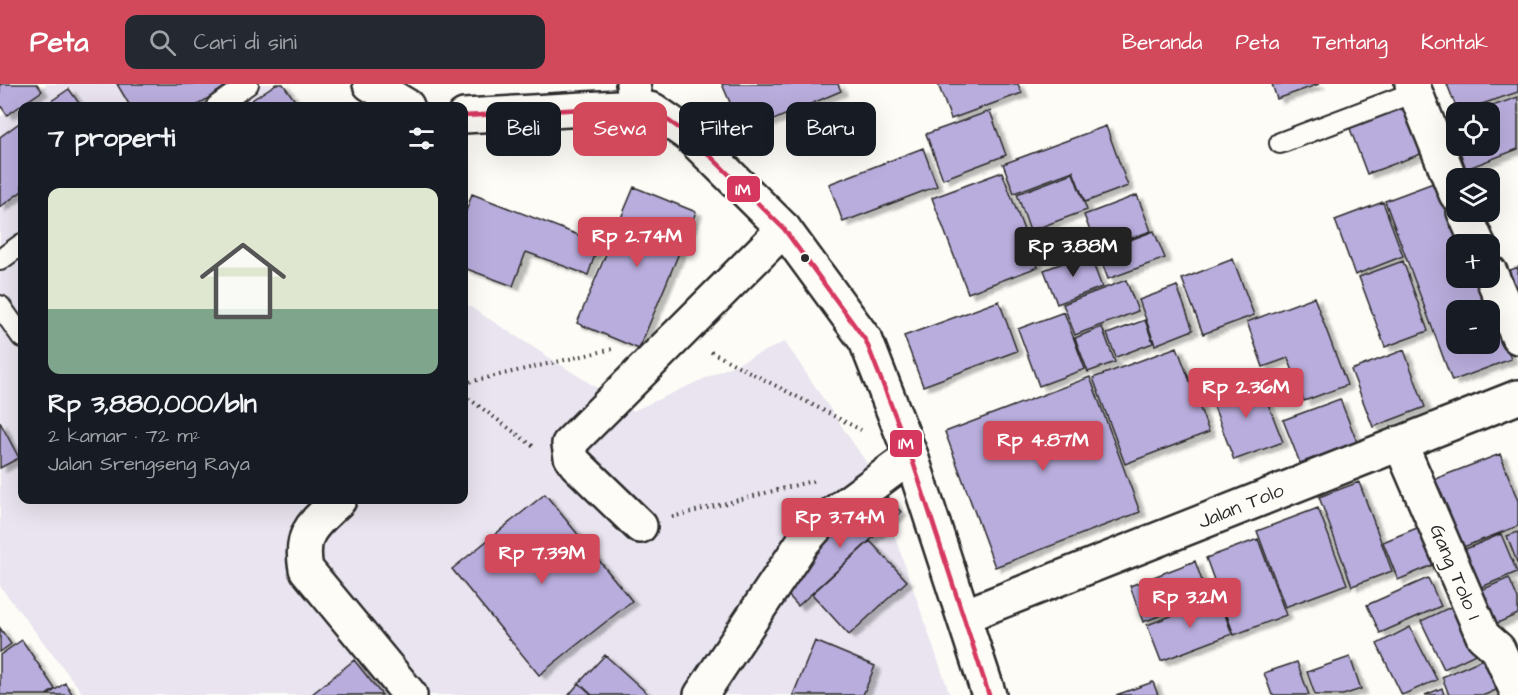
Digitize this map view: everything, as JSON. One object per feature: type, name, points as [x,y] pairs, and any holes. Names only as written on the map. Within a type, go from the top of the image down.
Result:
[{"type":"street","points":[[370,84],[400,102]]},
{"type":"street","points":[[1414,88],[1446,169]]},
{"type":"street","points":[[468,116],[634,95],[688,135],[784,229],[866,341],[911,456],[989,695]]},
{"type":"street","points":[[640,526],[576,464],[571,457],[569,444],[784,229]]},
{"type":"street","points":[[1497,288],[1518,337]]},
{"type":"street","name":"Jalan Tolo","points":[[964,615],[1518,398]]},
{"type":"street","name":"Gang Tolo 1","points":[[1400,443],[1483,636],[1498,649],[1518,694]]},
{"type":"street","points":[[701,695],[803,542],[818,525],[911,456]]},
{"type":"street","points":[[335,504],[307,531],[302,550],[306,569],[410,695]]},
{"type":"lane","points":[[223,102],[248,84]]},
{"type":"lane","points":[[1280,144],[1414,88]]},
{"type":"lane","points":[[0,260],[18,247]]},
{"type":"lane","points":[[0,306],[18,331]]},
{"type":"path","points":[[677,334],[911,456]]},
{"type":"path","points":[[468,382],[621,347]]},
{"type":"path","points":[[468,398],[538,450]]},
{"type":"path","points":[[640,526],[821,479]]},
{"type":"shaded area","points":[[47,84],[271,84],[287,102],[21,102]]},
{"type":"shaded area","points":[[18,104],[18,504],[468,504],[468,306],[633,411],[785,342],[872,471],[950,695],[84,695],[0,586],[0,117]]},
{"type":"building","points":[[0,84],[37,84],[42,91],[26,102],[18,102],[18,107],[7,115],[0,105]]},
{"type":"building","points":[[117,84],[229,84],[202,102],[128,102]]},
{"type":"building","points":[[276,84],[283,84],[296,102],[249,102]]},
{"type":"building","points":[[722,84],[838,84],[841,91],[815,102],[786,102],[786,115],[774,120],[774,102],[730,102]]},
{"type":"building","points":[[938,84],[1018,84],[1022,93],[951,119]]},
{"type":"building","points":[[1272,84],[1319,84],[1277,99]]},
{"type":"building","points":[[1447,84],[1518,84],[1518,92],[1488,102],[1454,102]]},
{"type":"building","points":[[69,89],[78,102],[50,102]]},
{"type":"building","points":[[1518,97],[1518,149],[1500,156],[1500,103]]},
{"type":"building","points":[[1408,104],[1426,152],[1367,174],[1349,126]]},
{"type":"building","points":[[990,111],[1006,155],[943,179],[926,134]]},
{"type":"building","points":[[18,124],[18,194],[0,207],[0,137]]},
{"type":"building","points":[[1106,126],[1128,186],[1085,202],[1073,171],[1014,193],[1003,164]]},
{"type":"building","points":[[923,148],[937,186],[843,222],[829,184]]},
{"type":"building","points":[[1461,156],[1500,156],[1469,168],[1466,168]]},
{"type":"building","points":[[1002,172],[1038,267],[968,293],[932,198]]},
{"type":"building","points":[[1073,173],[1087,210],[1030,231],[1017,194]]},
{"type":"building","points":[[1444,179],[1446,222],[1460,222],[1464,234],[1446,234],[1446,288],[1485,288],[1489,300],[1446,300],[1446,354],[1500,354],[1500,329],[1511,359],[1452,381],[1385,201]]},
{"type":"building","points":[[634,187],[696,212],[639,349],[577,323]]},
{"type":"building","points":[[472,194],[599,243],[588,275],[526,252],[513,286],[468,269],[468,206]]},
{"type":"building","points":[[1137,195],[1151,231],[1097,250],[1084,215]]},
{"type":"building","points":[[1383,202],[1403,256],[1355,275],[1335,220]]},
{"type":"building","points":[[1154,231],[1165,258],[1108,279],[1098,252]]},
{"type":"building","points":[[1089,253],[1102,287],[1057,304],[1044,270]]},
{"type":"building","points":[[1233,259],[1254,315],[1203,334],[1182,279]]},
{"type":"building","points":[[1403,261],[1428,331],[1385,347],[1359,277]]},
{"type":"building","points":[[1518,267],[1518,322],[1500,274]]},
{"type":"building","points":[[1126,280],[1138,311],[1075,335],[1063,304]]},
{"type":"building","points":[[1177,286],[1193,330],[1155,345],[1139,300]]},
{"type":"building","points":[[1314,297],[1347,385],[1304,401],[1288,358],[1263,367],[1247,322]]},
{"type":"building","points":[[999,301],[1017,351],[923,386],[904,336]]},
{"type":"building","points":[[1064,312],[1085,369],[1039,386],[1018,329]]},
{"type":"building","points":[[1145,320],[1153,343],[1116,357],[1107,334]]},
{"type":"building","points":[[1102,327],[1115,362],[1088,372],[1075,338]]},
{"type":"building","points":[[1177,347],[1209,432],[1125,464],[1093,378]]},
{"type":"building","points":[[1404,350],[1425,407],[1373,427],[1351,370]]},
{"type":"building","points":[[1090,377],[1140,512],[995,567],[945,432]]},
{"type":"building","points":[[1258,378],[1283,442],[1234,460],[1210,396]]},
{"type":"building","points":[[1340,399],[1357,442],[1300,463],[1283,420]]},
{"type":"building","points":[[0,422],[18,459],[0,468]]},
{"type":"building","points":[[1500,454],[1518,501],[1518,526],[1453,551],[1427,482]]},
{"type":"building","points":[[1359,482],[1392,571],[1352,586],[1319,497]]},
{"type":"building","points":[[882,492],[901,512],[798,606],[779,585]]},
{"type":"building","points":[[545,494],[632,601],[539,675],[452,569]]},
{"type":"building","points":[[1318,508],[1347,584],[1285,607],[1257,531]]},
{"type":"building","points":[[1429,523],[1444,560],[1398,580],[1383,542]]},
{"type":"building","points":[[1518,532],[1518,565],[1507,536]]},
{"type":"building","points":[[1501,534],[1517,572],[1477,589],[1461,551]]},
{"type":"building","points":[[1258,539],[1286,615],[1234,635],[1206,558]]},
{"type":"building","points":[[870,541],[907,581],[849,635],[812,594]]},
{"type":"building","points":[[1195,561],[1208,598],[1143,622],[1130,586]]},
{"type":"building","points":[[1428,578],[1441,606],[1380,633],[1367,605]]},
{"type":"building","points":[[1509,578],[1518,599],[1518,614],[1484,629],[1470,595]]},
{"type":"building","points":[[1219,598],[1232,634],[1161,661],[1147,625]]},
{"type":"building","points":[[1459,603],[1482,651],[1444,669],[1421,621]]},
{"type":"building","points":[[1410,627],[1437,680],[1402,695],[1377,644]]},
{"type":"building","points":[[0,628],[11,644],[0,652]]},
{"type":"building","points":[[22,640],[55,689],[46,695],[0,695],[0,655]]},
{"type":"building","points":[[815,641],[875,666],[863,695],[793,695]]},
{"type":"building","points":[[605,655],[649,695],[592,695],[579,683]]},
{"type":"building","points":[[1492,655],[1505,686],[1485,695],[1449,695],[1442,677]]},
{"type":"building","points":[[1350,657],[1361,689],[1343,695],[1315,695],[1307,672]]},
{"type":"building","points":[[354,660],[382,695],[311,695]]},
{"type":"building","points":[[1297,662],[1309,695],[1272,695],[1264,673]]},
{"type":"building","points":[[1153,682],[1158,695],[1116,695]]},
{"type":"building","points":[[65,683],[73,695],[48,695]]},
{"type":"building","points":[[579,683],[592,695],[569,695]]},
{"type":"building","points":[[1442,688],[1444,695],[1425,695]]},
{"type":"transit line","name":"1M","points":[[468,116],[636,106],[653,110],[689,135],[784,229],[866,341],[911,456],[989,695]]}]
